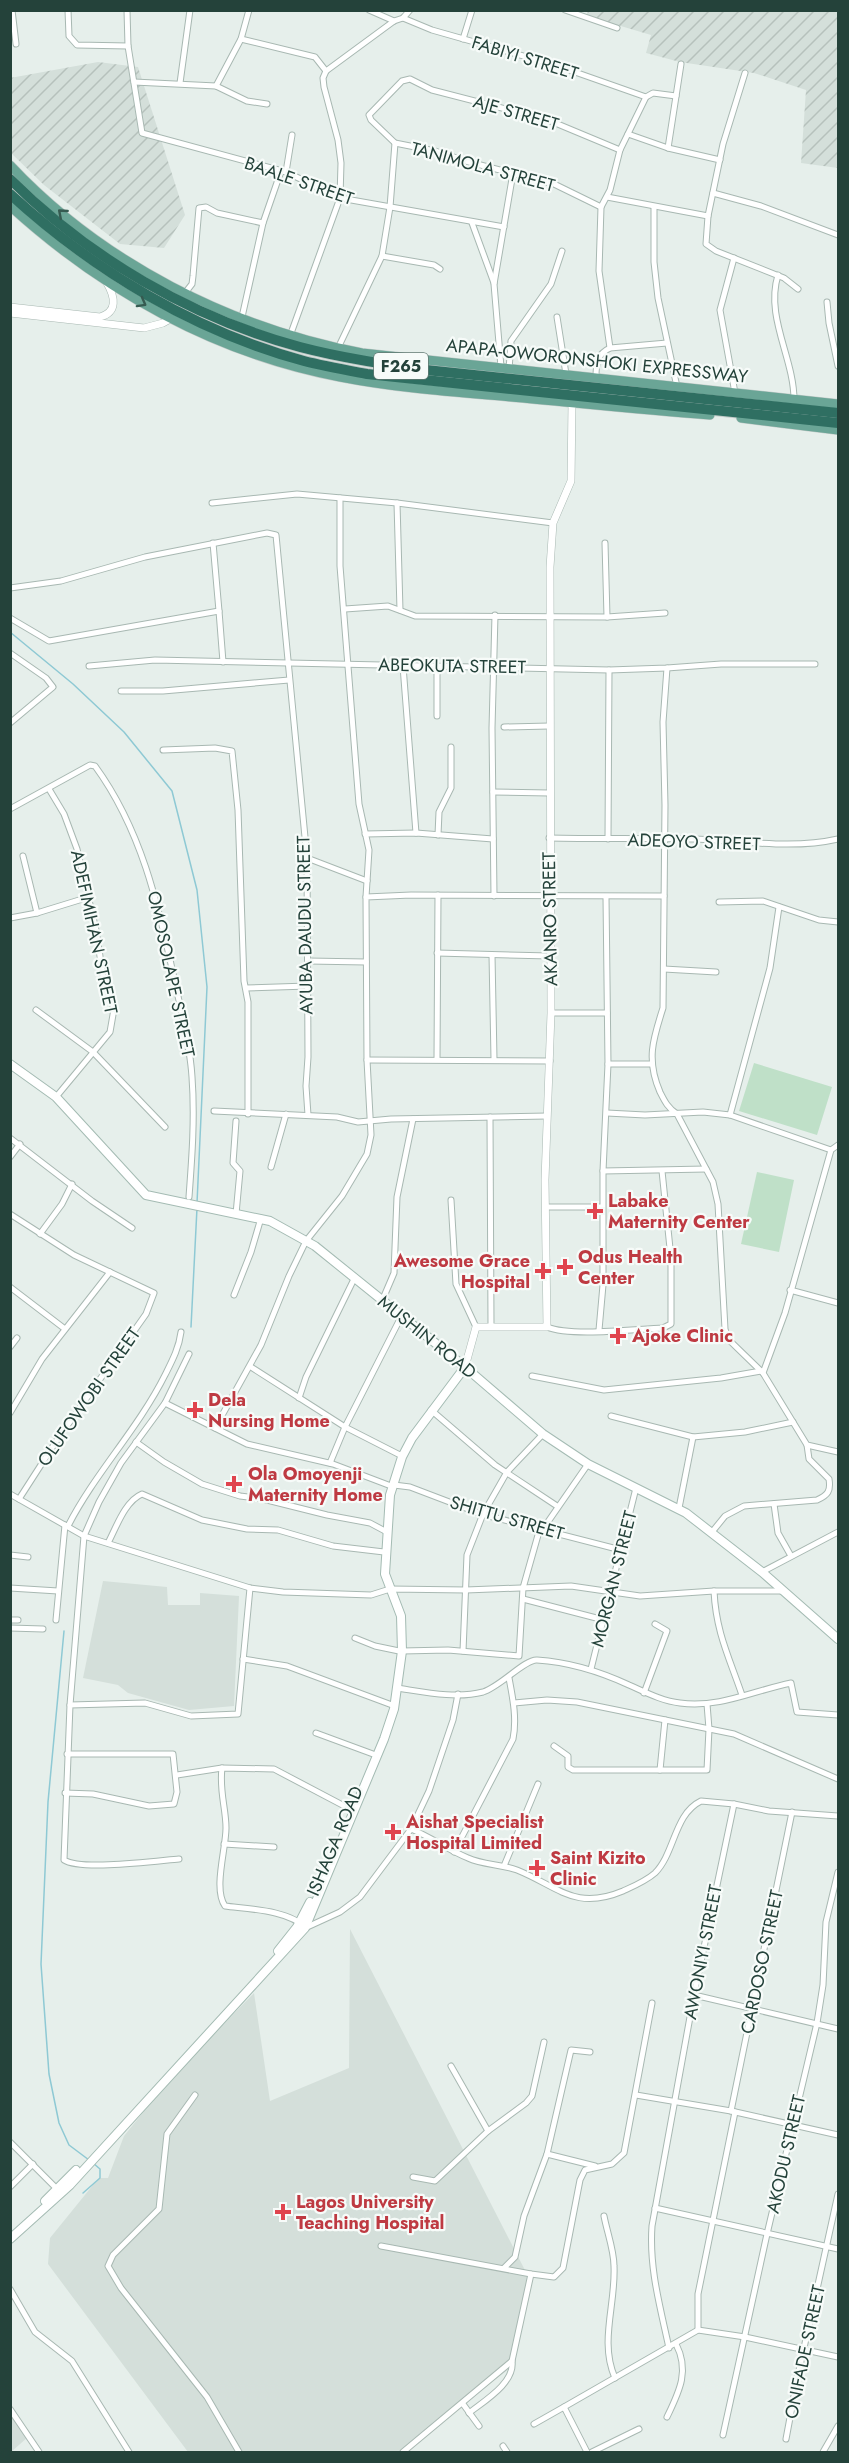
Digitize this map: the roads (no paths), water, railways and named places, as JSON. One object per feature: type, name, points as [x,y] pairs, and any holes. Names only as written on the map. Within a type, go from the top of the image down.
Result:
[{"type":"highway","name":"APAPA-OWORONSHOKI EXPRESSWAY","points":[[10,179],[38,207],[69,232],[128,272],[176,298],[239,327],[299,346],[370,362],[426,370],[838,413]]},
{"type":"highway","name":"APAPA-OWORONSHOKI EXPRESSWAY","points":[[10,194],[63,240],[126,284],[236,338],[304,361],[367,374],[838,423]]},
{"type":"main road","name":"APAPA-OWORONSHOKI EXPRESSWAY","points":[[10,165],[51,204],[99,243],[142,270],[185,293],[290,336],[338,348],[505,369],[838,404]]},
{"type":"main road","points":[[10,206],[62,251],[107,283],[172,318],[249,351],[339,377],[572,403],[727,416],[838,430]]},
{"type":"main road","name":"MUSHIN ROAD","points":[[10,1064],[56,1097],[146,1195],[190,1200],[206,1208],[261,1218],[306,1241],[355,1277],[463,1370],[543,1434],[588,1464],[679,1508],[762,1572],[838,1639]]},
{"type":"main road","name":"ISHAGA ROAD","points":[[389,1590],[385,1574],[387,1524],[392,1485],[406,1449],[431,1410],[463,1370]]},
{"type":"main road","name":"ISHAGA ROAD","points":[[10,2239],[77,2174],[303,1925],[388,1729],[397,1688],[402,1622],[383,1577],[385,1531],[392,1485],[400,1455],[411,1434],[441,1391],[457,1371],[463,1370]]},
{"type":"main road","name":"ISHAGA ROAD","points":[[303,1925],[373,1754],[383,1736],[392,1706],[401,1651]]},
{"type":"main road","name":"ISHAGA ROAD","points":[[10,2234],[59,2192]]},
{"type":"street","points":[[12,10],[16,44]]},
{"type":"street","points":[[68,10],[69,36],[77,45],[128,46]]},
{"type":"street","points":[[127,10],[128,46],[134,82],[216,86],[247,101],[267,104]]},
{"type":"street","points":[[180,83],[190,10]]},
{"type":"street","points":[[216,86],[241,39],[249,10]]},
{"type":"street","points":[[369,10],[394,21]]},
{"type":"street","points":[[290,336],[339,198],[341,162],[323,78],[326,71],[394,21],[404,18],[410,10]]},
{"type":"street","points":[[463,39],[472,10]]},
{"type":"street","points":[[565,10],[617,28]]},
{"type":"street","name":"FABIYI STREET","points":[[404,18],[463,39],[555,65],[646,98]]},
{"type":"street","points":[[241,39],[315,57],[326,71]]},
{"type":"street","points":[[668,148],[681,64]]},
{"type":"street","points":[[745,73],[720,160],[705,238],[709,248],[778,275],[798,289]]},
{"type":"street","name":"AJE STREET","points":[[371,120],[369,115],[376,106],[402,81],[410,80],[432,90],[548,120],[620,150]]},
{"type":"street","name":"BAALE STREET","points":[[134,82],[142,132],[284,172],[339,198],[504,227]]},
{"type":"street","points":[[610,348],[599,271],[601,207],[607,196],[620,150],[646,98],[653,93],[676,96]]},
{"type":"street","name":"TANIMOLA STREET","points":[[371,120],[395,143],[435,151],[555,184],[601,207]]},
{"type":"street","points":[[628,134],[668,148],[720,160]]},
{"type":"street","points":[[242,317],[263,223],[284,172],[292,135]]},
{"type":"street","points":[[338,348],[382,256],[390,207],[395,143]]},
{"type":"street","points":[[494,284],[513,173]]},
{"type":"street","points":[[713,193],[761,206],[838,235]]},
{"type":"street","points":[[607,196],[708,216]]},
{"type":"street","points":[[185,293],[192,284],[199,208],[206,207],[217,213],[263,223]]},
{"type":"street","points":[[654,207],[654,262],[658,298],[677,387]]},
{"type":"street","points":[[472,223],[494,284],[505,369]]},
{"type":"street","points":[[505,369],[511,341],[547,291],[555,276],[562,251]]},
{"type":"street","points":[[382,256],[434,265],[440,269]]},
{"type":"street","points":[[734,258],[720,310],[735,393]]},
{"type":"street","points":[[778,275],[774,290],[775,309],[793,382],[794,400]]},
{"type":"street","points":[[10,307],[100,317],[109,313],[113,306],[114,297],[107,283]]},
{"type":"street","points":[[827,302],[838,366]]},
{"type":"street","points":[[10,314],[144,328],[172,318]]},
{"type":"street","points":[[557,317],[566,374]]},
{"type":"street","points":[[596,377],[598,358],[610,348],[667,343]]},
{"type":"street","name":"AKANRO STREET","points":[[546,1326],[547,1116],[551,1013],[550,539],[570,482],[572,403]]},
{"type":"street","points":[[212,503],[297,494],[397,503],[554,523]]},
{"type":"street","points":[[215,1428],[251,1367],[306,1241],[342,1196],[362,1162],[371,1135],[367,1059],[366,962],[369,850],[359,804],[339,544],[340,498]]},
{"type":"street","points":[[397,503],[400,610]]},
{"type":"street","name":"AYUBA DAUDU STREET","points":[[213,543],[267,533],[276,535],[307,858],[306,1086],[308,1115]]},
{"type":"street","points":[[10,588],[61,581],[146,557],[213,543],[223,662]]},
{"type":"street","points":[[605,543],[607,617]]},
{"type":"street","points":[[345,609],[388,606],[415,616],[607,617],[665,613]]},
{"type":"street","points":[[10,618],[49,641],[219,611]]},
{"type":"street","points":[[494,896],[495,615]]},
{"type":"street","points":[[10,653],[46,678],[53,687],[10,723]]},
{"type":"street","name":"ABEOKUTA STREET","points":[[89,666],[155,660],[609,670],[721,664],[815,664]]},
{"type":"street","points":[[404,666],[416,833]]},
{"type":"street","points":[[437,667],[437,716]]},
{"type":"street","points":[[667,668],[663,722],[663,1008],[655,1033],[651,1064],[667,1108],[677,1114],[713,1182],[718,1204],[725,1329],[728,1339],[762,1372],[807,1445],[809,1459],[829,1479],[830,1490],[826,1496],[817,1500],[752,1504],[734,1510],[725,1516],[712,1532]]},
{"type":"street","points":[[608,839],[609,670]]},
{"type":"street","points":[[121,691],[163,691],[289,680]]},
{"type":"street","points":[[504,727],[549,726]]},
{"type":"street","points":[[438,835],[439,812],[451,788],[451,747]]},
{"type":"street","points":[[163,750],[215,748],[232,752],[238,810],[244,981],[248,1002],[248,1114]]},
{"type":"street","name":"OMOSOLAPE STREET","points":[[49,789],[90,765],[95,766],[126,816],[140,848],[171,957],[192,1076],[190,1200]]},
{"type":"street","points":[[10,808],[49,789]]},
{"type":"street","name":"ADEFIMIHAN STREET","points":[[49,789],[68,824],[89,897],[103,976],[114,1010],[111,1032],[56,1097]]},
{"type":"street","points":[[493,792],[549,793]]},
{"type":"street","points":[[364,834],[416,833],[493,839]]},
{"type":"street","name":"ADEOYO STREET","points":[[549,838],[690,839],[764,844],[825,842],[838,839]]},
{"type":"street","points":[[23,856],[37,913]]},
{"type":"street","points":[[307,858],[367,881]]},
{"type":"street","points":[[437,1059],[438,896]]},
{"type":"street","points":[[366,897],[664,896]]},
{"type":"street","points":[[10,918],[37,913],[89,897]]},
{"type":"street","points":[[599,1330],[603,1285],[602,1207],[608,1064],[606,897]]},
{"type":"street","points":[[719,902],[763,901],[819,920],[838,921]]},
{"type":"street","points":[[730,1115],[770,968],[779,907]]},
{"type":"street","points":[[437,953],[550,957]]},
{"type":"street","points":[[492,955],[494,1059]]},
{"type":"street","points":[[308,961],[366,962]]},
{"type":"street","points":[[664,969],[716,972]]},
{"type":"street","points":[[246,988],[308,986]]},
{"type":"street","points":[[36,1010],[93,1052],[165,1127]]},
{"type":"street","points":[[551,1013],[608,1013]]},
{"type":"street","points":[[367,1059],[550,1061]]},
{"type":"street","points":[[608,1064],[651,1064]]},
{"type":"street","points":[[214,1111],[337,1117],[358,1122],[547,1116]]},
{"type":"street","points":[[607,1113],[704,1112],[730,1115],[831,1150]]},
{"type":"street","points":[[271,1167],[286,1114]]},
{"type":"street","points":[[490,1117],[491,1326]]},
{"type":"street","points":[[382,1300],[394,1273],[397,1197],[413,1119]]},
{"type":"street","points":[[236,1121],[233,1163],[240,1171],[236,1214]]},
{"type":"street","points":[[10,1138],[92,1201],[132,1228]]},
{"type":"street","points":[[10,1157],[20,1144]]},
{"type":"street","points":[[762,1372],[780,1330],[831,1150],[838,1146]]},
{"type":"street","points":[[603,1171],[706,1169]]},
{"type":"street","points":[[476,1327],[546,1326],[556,1331],[663,1328],[671,1324],[671,1258],[662,1171]]},
{"type":"street","points":[[40,1234],[62,1204],[72,1184]]},
{"type":"street","points":[[451,1200],[456,1284],[476,1327],[463,1370]]},
{"type":"street","points":[[546,1207],[602,1207]]},
{"type":"street","points":[[10,1214],[75,1255],[111,1272],[42,1359],[13,1404],[10,1413]]},
{"type":"street","points":[[234,1295],[251,1252],[261,1218]]},
{"type":"street","name":"OLUFOWOBI STREET","points":[[19,1499],[57,1440],[146,1314],[154,1293],[111,1272]]},
{"type":"street","points":[[298,1398],[355,1277]]},
{"type":"street","points":[[10,1287],[65,1329]]},
{"type":"street","points":[[790,1290],[838,1303]]},
{"type":"street","points":[[330,1463],[345,1428],[401,1317]]},
{"type":"street","points":[[56,1620],[67,1526],[87,1492],[151,1402],[177,1349],[181,1332]]},
{"type":"street","points":[[10,1347],[17,1338]]},
{"type":"street","points":[[179,1859],[124,1863],[66,1862],[63,1857],[70,1705],[84,1536],[99,1502],[136,1442],[165,1403],[189,1354]]},
{"type":"street","points":[[251,1367],[345,1428],[400,1455]]},
{"type":"street","points":[[532,1376],[604,1390],[762,1372]]},
{"type":"street","name":"SHITTU STREET","points":[[165,1403],[247,1444],[330,1463],[392,1485],[410,1487],[483,1514],[621,1550]]},
{"type":"street","points":[[431,1410],[477,1451],[557,1506]]},
{"type":"street","points":[[612,1416],[693,1437],[746,1432],[793,1422]]},
{"type":"street","points":[[463,1652],[467,1554],[483,1514],[507,1472],[543,1434]]},
{"type":"street","points":[[679,1508],[693,1437]]},
{"type":"street","points":[[136,1442],[164,1462],[202,1484],[240,1496],[263,1498],[327,1515],[370,1523],[385,1531]]},
{"type":"street","points":[[807,1445],[838,1452]]},
{"type":"street","points":[[519,1656],[523,1588],[541,1528],[588,1464]]},
{"type":"street","name":"MORGAN STREET","points":[[591,1670],[636,1488]]},
{"type":"street","points":[[10,1494],[84,1536],[250,1588],[283,1592],[371,1595],[389,1590],[571,1586],[640,1596],[714,1591],[782,1591]]},
{"type":"street","points":[[108,1543],[128,1507],[137,1496],[142,1494],[202,1520],[247,1529],[278,1530],[333,1546],[384,1552]]},
{"type":"street","points":[[774,1504],[778,1533],[791,1556]]},
{"type":"street","points":[[762,1572],[838,1532]]},
{"type":"street","points":[[10,1555],[28,1557]]},
{"type":"street","points":[[10,1588],[58,1591]]},
{"type":"street","points":[[70,1705],[145,1703],[191,1716],[238,1714],[250,1588]]},
{"type":"street","points":[[714,1591],[715,1617],[722,1645],[742,1695]]},
{"type":"street","points":[[523,1599],[604,1620]]},
{"type":"street","points":[[10,1620],[18,1620]]},
{"type":"street","points":[[644,1693],[667,1631],[655,1624]]},
{"type":"street","points":[[10,1628],[43,1629]]},
{"type":"street","points":[[355,1638],[375,1646],[401,1651],[519,1656],[591,1670],[644,1693],[680,1703],[724,1703],[742,1695],[791,1683],[797,1712],[838,1715]]},
{"type":"street","points":[[243,1659],[287,1666],[392,1706]]},
{"type":"street","points":[[397,1688],[458,1694],[484,1692],[509,1678],[534,1659]]},
{"type":"street","points":[[454,1852],[513,1739],[514,1703],[509,1678]]},
{"type":"street","points":[[222,1768],[222,1802],[226,1825],[221,1882],[222,1902],[225,1906],[264,1911],[303,1925],[340,1912],[360,1897],[411,1829],[436,1770],[453,1720],[458,1694]]},
{"type":"street","points":[[514,1703],[547,1700],[577,1702],[734,1734],[838,1779]]},
{"type":"street","points":[[554,1746],[568,1756],[568,1767],[573,1770],[707,1770],[709,1729],[707,1704]]},
{"type":"street","points":[[660,1770],[664,1720]]},
{"type":"street","points":[[315,1733],[373,1754]]},
{"type":"street","points":[[65,1793],[93,1794],[149,1806],[174,1804],[177,1792],[173,1754],[67,1754]]},
{"type":"street","points":[[177,1775],[222,1768],[274,1769],[350,1809]]},
{"type":"street","points":[[504,1866],[538,1784]]},
{"type":"street","points":[[411,1829],[478,1862],[504,1866],[569,1896],[585,1899],[606,1897],[634,1887],[656,1872],[687,1813],[696,1803],[706,1800],[769,1811],[838,1816]]},
{"type":"street","name":"AWONIYI STREET","points":[[669,2348],[651,2260],[652,2226],[694,1995],[734,1804]]},
{"type":"street","name":"CARDOSO STREET","points":[[699,2330],[698,2294],[792,1812]]},
{"type":"street","points":[[224,1844],[274,1847]]},
{"type":"street","name":"AKODU STREET","points":[[723,2434],[817,2023],[823,1985],[826,1922],[838,1872]]},
{"type":"street","points":[[694,1995],[838,2029]]},
{"type":"street","points":[[381,2246],[555,2277],[563,2268],[580,2180],[585,2170],[612,2164],[624,2153],[652,2003]]},
{"type":"street","points":[[413,2177],[435,2181],[488,2131],[526,2103],[532,2096],[544,2042]]},
{"type":"street","points":[[504,2268],[515,2257],[524,2216],[547,2154],[571,2050],[590,2052]]},
{"type":"street","points":[[451,2066],[488,2131]]},
{"type":"street","points":[[195,2095],[167,2134],[159,2209],[113,2255],[108,2265],[121,2288],[207,2397],[239,2452]]},
{"type":"street","points":[[636,2095],[733,2112],[838,2135]]},
{"type":"street","points":[[10,2142],[59,2192]]},
{"type":"street","points":[[547,2154],[595,2166]]},
{"type":"street","points":[[10,2187],[33,2164]]},
{"type":"street","name":"ONIFADE STREET","points":[[786,2439],[838,2194]]},
{"type":"street","points":[[655,2208],[838,2249]]},
{"type":"street","points":[[604,2216],[614,2265],[608,2351],[615,2378]]},
{"type":"street","points":[[469,2413],[504,2383],[511,2373],[531,2274]]},
{"type":"street","points":[[10,2289],[35,2332],[72,2361],[129,2452]]},
{"type":"street","points":[[534,2424],[699,2330],[745,2337],[838,2357]]},
{"type":"street","points":[[668,2417],[680,2391],[684,2371],[684,2363],[676,2344]]},
{"type":"street","points":[[403,2452],[512,2361]]},
{"type":"street","points":[[463,2404],[479,2426]]},
{"type":"street","points":[[564,2407],[587,2452]]},
{"type":"street","points":[[10,2409],[39,2452]]},
{"type":"street","points":[[823,2452],[838,2426]]},
{"type":"street","points":[[592,2452],[639,2429]]},
{"type":"street","points":[[503,2445],[507,2452]]},
{"type":"waterway","points":[[10,632],[73,684],[124,732],[172,791],[197,890],[207,987],[197,1203]]},
{"type":"waterway","points":[[191,1327],[197,1208]]},
{"type":"waterway","points":[[64,1631],[48,1802],[41,1964],[49,2074],[59,2123],[69,2145],[89,2160]]},
{"type":"waterway","points":[[83,2193],[100,2178],[100,2169],[93,2163]]},
{"type":"place","name":"Labake Maternity Center","points":[[595,1211]]},
{"type":"place","name":"Odus Health Center","points":[[565,1267]]},
{"type":"place","name":"Awesome Grace Hospital","points":[[543,1271]]},
{"type":"place","name":"Ajoke Clinic","points":[[618,1336]]},
{"type":"place","name":"Dela Nursing Home","points":[[195,1410]]},
{"type":"place","name":"Ola Omoyenji Maternity Home","points":[[234,1484]]},
{"type":"place","name":"Aishat Specialist Hospital Limited","points":[[393,1832]]},
{"type":"place","name":"Saint Kizito Clinic","points":[[537,1868]]},
{"type":"place","name":"Lagos University Teaching Hospital","points":[[283,2212]]}]
